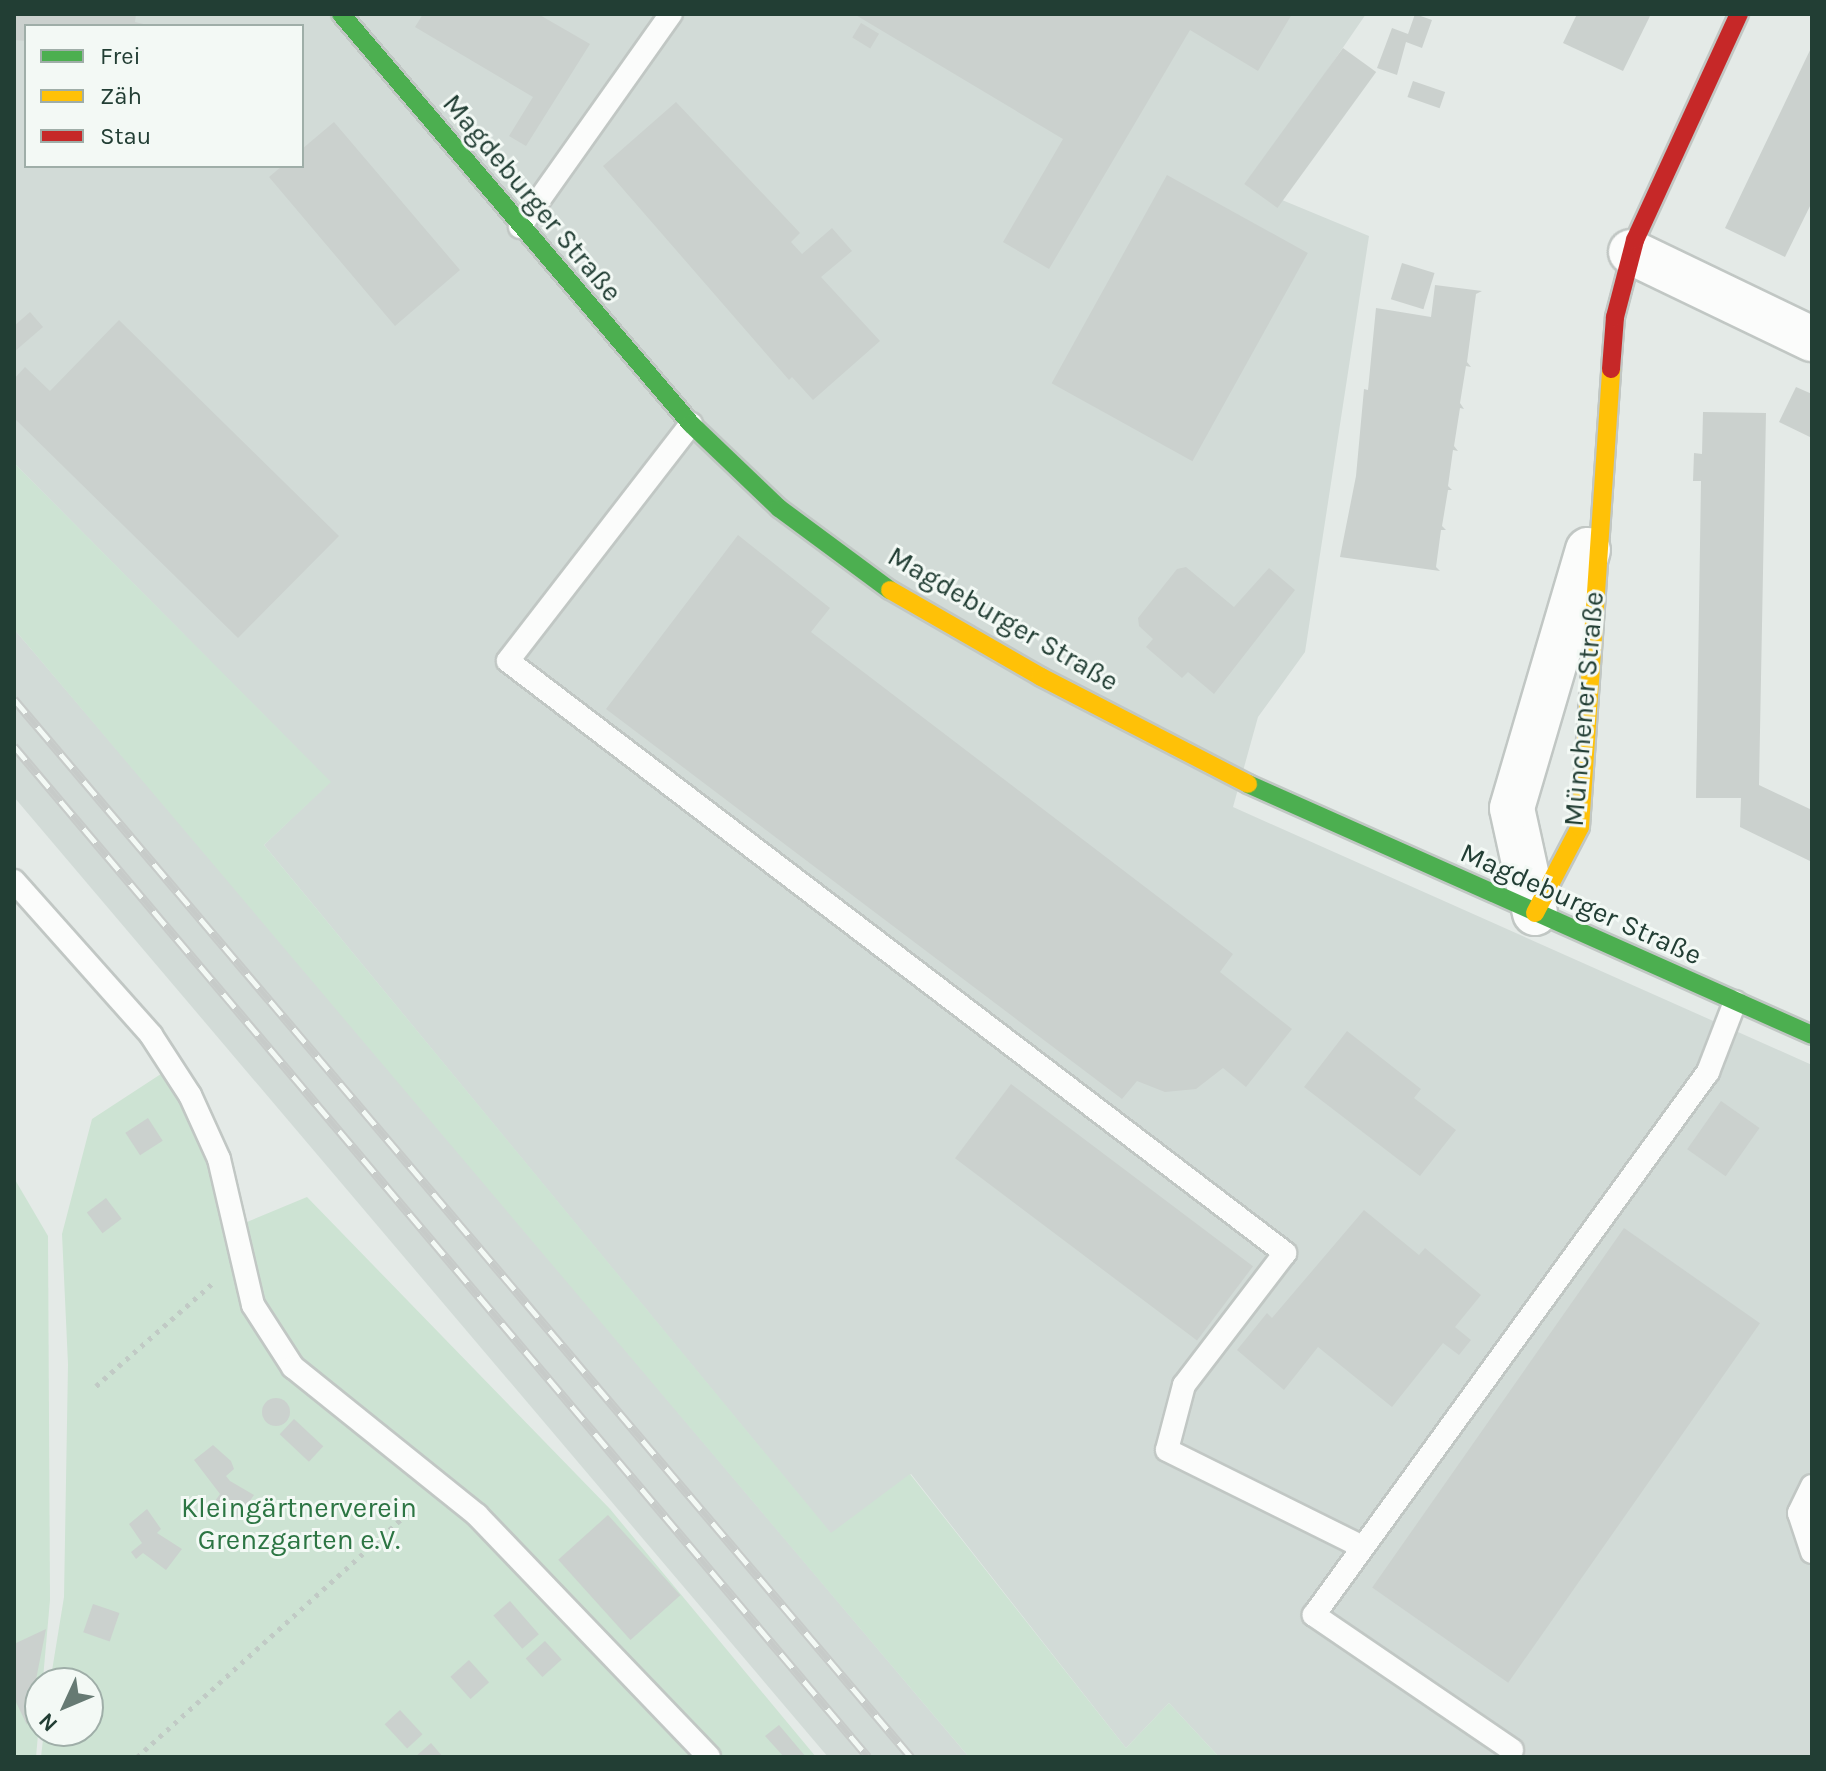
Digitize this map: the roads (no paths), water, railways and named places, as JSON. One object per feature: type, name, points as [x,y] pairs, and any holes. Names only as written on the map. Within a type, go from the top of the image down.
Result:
[{"type":"street","name":"Magdeburger Straße","points":[[341,14],[691,424],[779,508],[899,596],[1041,677],[1265,793],[1812,1035]]},
{"type":"street","name":"Münchener Straße","points":[[1535,913],[1580,827],[1615,317],[1631,252],[1739,14]]},
{"type":"street","points":[[1631,252],[1812,339]]},
{"type":"street","name":"Münchener Straße","points":[[1535,913],[1512,808],[1578,592],[1601,489]]},
{"type":"lane","points":[[520,227],[671,14]]},
{"type":"lane","points":[[691,424],[508,661],[1285,1253],[1184,1385],[1167,1450],[1360,1546]]},
{"type":"lane","points":[[14,881],[151,1035],[190,1095],[219,1159],[236,1223],[239,1259],[253,1305],[293,1367],[477,1515],[709,1757]]},
{"type":"lane","points":[[1512,1750],[1314,1615],[1360,1546],[1708,1072],[1735,1002]]},
{"type":"lane","points":[[1812,1486],[1799,1513],[1812,1552]]},
{"type":"railway","points":[[14,699],[911,1757]]},
{"type":"railway","points":[[14,746],[868,1757]]},
{"type":"park label","name":"Kleingärtnerverein Grenzgarten e.V.","points":[[299,1524]]}]
